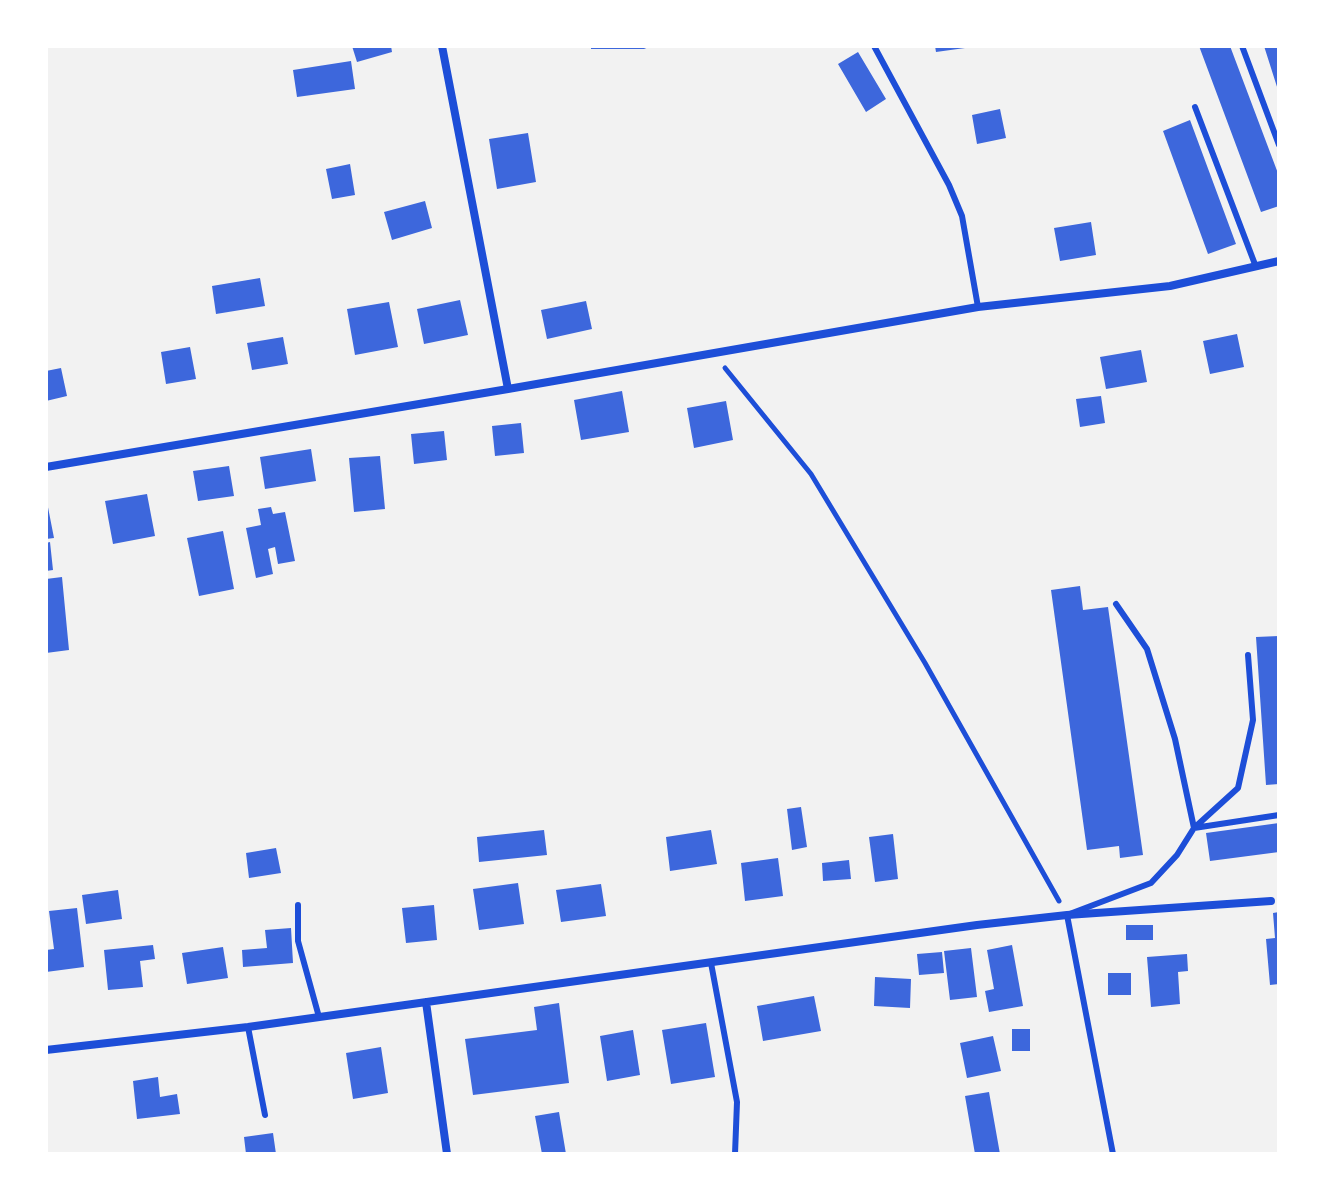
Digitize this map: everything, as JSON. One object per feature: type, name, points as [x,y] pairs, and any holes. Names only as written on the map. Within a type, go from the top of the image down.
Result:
[{"type":"street","points":[[442,46],[508,389]]},
{"type":"street","points":[[46,467],[978,307],[1170,286],[1279,261]]},
{"type":"street","points":[[46,1050],[248,1027],[977,925],[1067,915],[1271,901]]},
{"type":"street","points":[[426,1002],[447,1154]]},
{"type":"lane","points":[[874,46],[949,185],[962,216],[978,307]]},
{"type":"lane","points":[[1242,46],[1279,145]]},
{"type":"lane","points":[[1195,107],[1256,267]]},
{"type":"lane","points":[[1116,604],[1147,649],[1175,739],[1194,828]]},
{"type":"lane","points":[[1113,1154],[1067,915],[1151,883],[1177,855],[1194,828],[1238,788],[1253,720],[1248,655]]},
{"type":"lane","points":[[1194,828],[1279,815]]},
{"type":"lane","points":[[298,905],[298,941],[319,1017]]},
{"type":"lane","points":[[711,963],[737,1102],[735,1154]]},
{"type":"lane","points":[[248,1027],[265,1115]]},
{"type":"path","points":[[713,353],[811,474],[925,663],[1067,915]]},
{"type":"building","points":[[352,46],[391,46],[392,52],[357,62]]},
{"type":"building","points":[[591,46],[651,46],[644,49],[591,49]]},
{"type":"building","points":[[935,46],[965,46],[965,48],[936,52]]},
{"type":"building","points":[[1199,46],[1230,46],[1279,176],[1279,206],[1261,212]]},
{"type":"building","points":[[1264,46],[1279,46],[1278,90]]},
{"type":"building","points":[[858,52],[886,99],[866,112],[838,64]]},
{"type":"building","points":[[351,61],[355,89],[297,97],[293,70]]},
{"type":"building","points":[[1000,109],[1006,138],[977,144],[972,115]]},
{"type":"building","points":[[1190,120],[1236,244],[1208,254],[1163,131]]},
{"type":"building","points":[[528,133],[536,182],[497,189],[489,139]]},
{"type":"building","points":[[350,164],[355,195],[332,199],[326,169]]},
{"type":"building","points":[[425,201],[432,228],[392,240],[384,212]]},
{"type":"building","points":[[1091,222],[1096,255],[1060,261],[1054,228]]},
{"type":"building","points":[[260,278],[265,306],[216,314],[212,286]]},
{"type":"building","points":[[460,300],[468,335],[424,344],[417,309]]},
{"type":"building","points":[[586,301],[592,329],[547,339],[541,310]]},
{"type":"building","points":[[389,302],[398,347],[355,355],[347,309]]},
{"type":"building","points":[[1237,334],[1244,367],[1210,374],[1203,341]]},
{"type":"building","points":[[283,337],[288,364],[252,370],[247,343]]},
{"type":"building","points":[[190,347],[196,379],[166,384],[161,352]]},
{"type":"building","points":[[1141,350],[1147,382],[1106,389],[1100,357]]},
{"type":"building","points":[[61,368],[67,396],[46,401],[46,371]]},
{"type":"building","points":[[622,391],[629,432],[581,440],[574,400]]},
{"type":"building","points":[[1101,396],[1105,423],[1080,427],[1076,399]]},
{"type":"building","points":[[726,401],[733,440],[694,448],[687,408]]},
{"type":"building","points":[[521,423],[524,453],[495,456],[492,426]]},
{"type":"building","points":[[444,431],[447,460],[414,464],[411,434]]},
{"type":"building","points":[[311,449],[316,481],[265,489],[260,457]]},
{"type":"building","points":[[380,456],[385,509],[354,512],[349,458]]},
{"type":"building","points":[[229,466],[234,496],[198,501],[193,471]]},
{"type":"building","points":[[147,494],[155,536],[113,544],[105,501]]},
{"type":"building","points":[[46,497],[54,538],[46,539]]},
{"type":"building","points":[[271,507],[273,514],[285,512],[295,561],[278,564],[275,547],[268,549],[273,574],[256,578],[246,528],[261,525],[258,509]]},
{"type":"building","points":[[223,531],[234,589],[199,596],[187,538]]},
{"type":"building","points":[[50,542],[53,570],[46,571],[46,543]]},
{"type":"building","points":[[62,577],[69,650],[46,653],[46,579]]},
{"type":"building","points":[[1080,586],[1083,610],[1108,607],[1143,855],[1120,858],[1119,846],[1087,850],[1051,590]]},
{"type":"building","points":[[1279,636],[1279,784],[1266,785],[1256,637]]},
{"type":"building","points":[[801,807],[807,847],[792,850],[787,809]]},
{"type":"building","points":[[1279,823],[1279,852],[1210,861],[1206,833]]},
{"type":"building","points":[[544,830],[547,855],[479,862],[477,837]]},
{"type":"building","points":[[711,830],[717,864],[670,871],[666,837]]},
{"type":"building","points":[[893,834],[898,879],[875,882],[869,837]]},
{"type":"building","points":[[276,848],[281,873],[249,878],[246,853]]},
{"type":"building","points":[[778,858],[783,896],[745,901],[741,863]]},
{"type":"building","points":[[849,860],[851,879],[823,881],[822,863]]},
{"type":"building","points":[[518,883],[524,924],[479,930],[473,889]]},
{"type":"building","points":[[601,884],[606,916],[561,922],[556,890]]},
{"type":"building","points":[[118,890],[122,919],[86,924],[82,895]]},
{"type":"building","points":[[434,905],[437,940],[406,943],[402,908]]},
{"type":"building","points":[[77,908],[84,967],[46,972],[46,950],[54,949],[49,911]]},
{"type":"building","points":[[1279,912],[1279,984],[1270,985],[1266,939],[1275,938],[1273,913]]},
{"type":"building","points":[[1126,925],[1153,925],[1153,940],[1126,940]]},
{"type":"building","points":[[291,928],[293,963],[243,967],[242,950],[267,948],[265,930]]},
{"type":"building","points":[[153,945],[155,959],[140,961],[143,987],[108,990],[104,950]]},
{"type":"building","points":[[1012,945],[1023,1006],[989,1012],[985,991],[994,989],[987,950]]},
{"type":"building","points":[[223,947],[228,978],[187,984],[182,953]]},
{"type":"building","points":[[971,948],[977,997],[950,1000],[944,951]]},
{"type":"building","points":[[942,952],[944,973],[919,975],[917,954]]},
{"type":"building","points":[[1187,954],[1188,971],[1178,972],[1180,1004],[1151,1007],[1147,957]]},
{"type":"building","points":[[1108,973],[1131,973],[1131,995],[1108,995]]},
{"type":"building","points":[[875,977],[911,979],[910,1008],[874,1006]]},
{"type":"building","points":[[814,996],[821,1031],[763,1041],[757,1006]]},
{"type":"building","points":[[559,1003],[569,1083],[473,1095],[465,1039],[537,1030],[534,1007]]},
{"type":"building","points":[[706,1023],[715,1077],[671,1084],[662,1030]]},
{"type":"building","points":[[1012,1029],[1030,1029],[1030,1051],[1012,1051]]},
{"type":"building","points":[[633,1030],[640,1075],[607,1081],[600,1036]]},
{"type":"building","points":[[993,1036],[1001,1071],[967,1078],[960,1043]]},
{"type":"building","points":[[381,1047],[388,1093],[353,1099],[346,1053]]},
{"type":"building","points":[[158,1077],[160,1097],[177,1094],[180,1114],[137,1119],[133,1081]]},
{"type":"building","points":[[989,1092],[1000,1154],[975,1154],[965,1096]]},
{"type":"building","points":[[559,1112],[566,1154],[542,1154],[535,1116]]},
{"type":"building","points":[[273,1133],[276,1154],[246,1154],[244,1137]]}]
